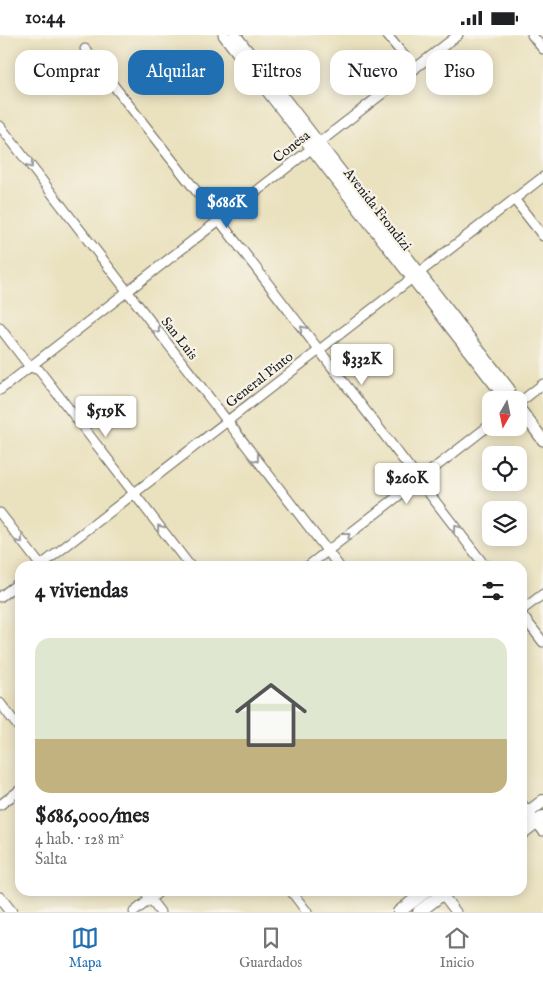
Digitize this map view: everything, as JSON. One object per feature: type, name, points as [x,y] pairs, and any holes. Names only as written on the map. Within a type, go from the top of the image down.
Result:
[{"type":"main road","points":[[533,817],[543,801]]},
{"type":"main road","points":[[399,912],[420,896]]},
{"type":"main road","points":[[419,912],[438,896]]},
{"type":"street","name":"Avenida Frondizi","points":[[224,35],[315,145]]},
{"type":"street","name":"Avenida Frondizi","points":[[235,35],[315,145],[415,275],[500,391]]},
{"type":"street","points":[[387,35],[399,50]]},
{"type":"street","name":"Conesa","points":[[416,68],[458,35]]},
{"type":"street","points":[[532,35],[543,49]]},
{"type":"street","points":[[86,49],[481,561]]},
{"type":"street","name":"Conesa","points":[[0,390],[381,95]]},
{"type":"street","name":"San Luis","points":[[0,126],[335,561]]},
{"type":"street","name":"General Pinto","points":[[46,561],[543,177]]},
{"type":"street","points":[[514,199],[543,237]]},
{"type":"street","name":"Avenida Frondizi","points":[[415,275],[510,391]]},
{"type":"street","points":[[0,328],[30,367],[39,370],[186,561]]},
{"type":"street","points":[[528,396],[543,384]]},
{"type":"street","points":[[528,420],[543,440]]},
{"type":"street","points":[[315,561],[482,432]]},
{"type":"street","points":[[0,513],[36,561]]},
{"type":"street","points":[[0,597],[15,586]]},
{"type":"street","points":[[527,606],[543,594]]},
{"type":"street","points":[[527,621],[543,642]]},
{"type":"street","points":[[0,703],[15,722]]},
{"type":"street","points":[[0,805],[15,794]]},
{"type":"street","points":[[148,896],[160,912]]},
{"type":"street","points":[[134,912],[154,896]]},
{"type":"street","points":[[295,896],[307,912]]},
{"type":"street","points":[[446,896],[456,912]]},
{"type":"street","points":[[0,898],[11,912]]}]
